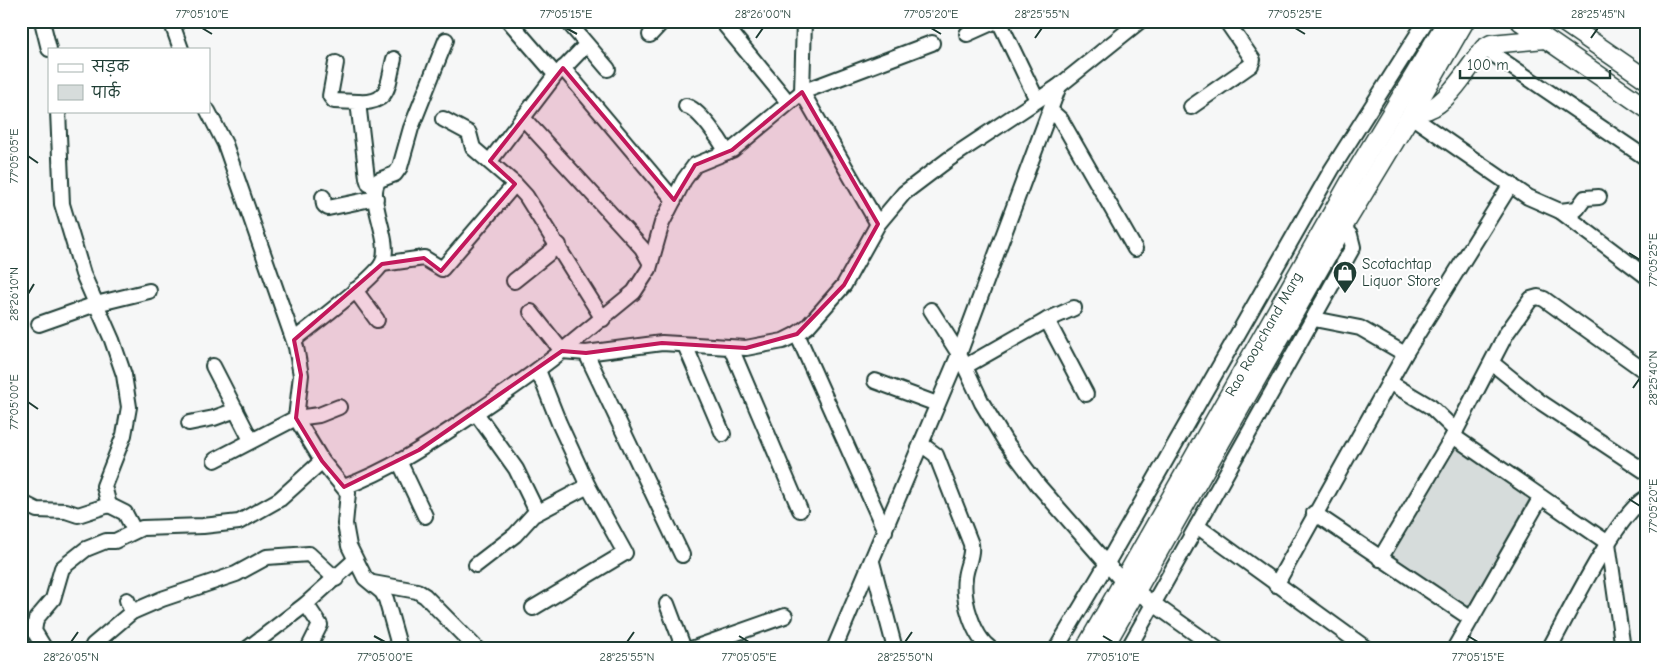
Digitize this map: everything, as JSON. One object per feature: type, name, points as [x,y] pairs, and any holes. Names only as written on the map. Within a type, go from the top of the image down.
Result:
[{"type":"main road","name":"Rao Roopchand Marg","points":[[1103,649],[1129,588],[1351,180],[1447,21]]},
{"type":"main road","name":"Rao Roopchand Marg","points":[[1084,649],[1129,588],[1465,21]]},
{"type":"main road","points":[[1520,21],[1646,108]]},
{"type":"main road","points":[[1562,21],[1646,79]]},
{"type":"main road","points":[[1412,113],[1428,110],[1441,101],[1484,48],[1500,42],[1545,39]]},
{"type":"street","points":[[42,21],[49,48]]},
{"type":"street","points":[[171,21],[181,48]]},
{"type":"street","points":[[508,21],[550,70],[560,70],[674,200]]},
{"type":"street","points":[[567,21],[608,70]]},
{"type":"street","points":[[650,35],[663,21]]},
{"type":"street","points":[[804,21],[802,92],[878,224]]},
{"type":"street","points":[[967,34],[998,21],[1037,100]]},
{"type":"street","points":[[531,312],[562,351],[586,353],[646,344],[731,348],[762,346],[798,334],[831,302],[844,285],[878,224],[904,194],[949,159],[1059,86],[1140,21]]},
{"type":"street","points":[[1191,107],[1253,63],[1226,21]]},
{"type":"street","points":[[1056,649],[1332,169],[1426,21]]},
{"type":"street","points":[[725,22],[788,102]]},
{"type":"street","points":[[382,264],[384,240],[376,193],[379,180],[395,174],[400,167],[411,128],[446,40]]},
{"type":"street","points":[[344,487],[370,477],[399,461],[476,413],[538,370],[634,292],[648,269],[662,223],[684,180],[694,165],[727,152],[741,144],[802,92],[932,43]]},
{"type":"street","points":[[490,162],[560,70],[586,45]]},
{"type":"street","points":[[1484,48],[1646,158]]},
{"type":"street","points":[[336,63],[330,96],[332,100],[375,102],[380,100],[384,94],[394,59]]},
{"type":"street","points":[[834,649],[937,404],[962,360],[1059,86]]},
{"type":"street","points":[[358,102],[367,178],[376,193]]},
{"type":"street","points":[[686,106],[694,110],[720,140],[727,152]]},
{"type":"street","points":[[1050,111],[1061,120],[1134,250]]},
{"type":"street","points":[[58,112],[62,204],[83,274],[124,375],[129,407],[124,434],[104,486],[109,505]]},
{"type":"street","points":[[209,112],[225,144],[294,340],[301,375],[296,418],[322,461],[344,487],[348,497],[345,524],[346,534],[355,560],[370,582],[382,592],[386,599],[400,649]]},
{"type":"street","points":[[1412,113],[1528,197],[1560,212],[1646,276]]},
{"type":"street","points":[[443,119],[469,133],[474,148],[516,184],[558,245],[603,319]]},
{"type":"street","points":[[524,119],[642,248],[650,262]]},
{"type":"street","points":[[294,340],[355,290],[382,264],[424,258],[442,269],[516,184]]},
{"type":"street","points":[[1276,585],[1314,513],[1405,354],[1511,184]]},
{"type":"street","points":[[323,197],[324,204],[328,208],[376,193]]},
{"type":"street","points":[[1560,212],[1577,209],[1585,198],[1594,195],[1599,197]]},
{"type":"street","points":[[1128,649],[1154,606],[1196,526],[1353,247],[1350,234],[1343,227]]},
{"type":"street","points":[[514,280],[558,245]]},
{"type":"street","points":[[355,290],[377,320]]},
{"type":"street","points":[[39,324],[96,304],[149,291]]},
{"type":"street","points":[[1380,559],[1454,434],[1524,307],[1531,299],[1538,297],[1544,299],[1646,372]]},
{"type":"street","points":[[962,360],[1074,308]]},
{"type":"street","points":[[931,310],[962,360],[982,403],[1005,441],[1038,485],[1061,509],[1106,565],[1129,588],[1217,649]]},
{"type":"street","points":[[1314,319],[1360,328],[1405,354]]},
{"type":"street","points":[[1047,320],[1086,394]]},
{"type":"street","points":[[798,334],[885,531]]},
{"type":"street","points":[[685,345],[723,434]]},
{"type":"street","points":[[731,348],[800,510]]},
{"type":"street","points":[[586,353],[682,555]]},
{"type":"street","points":[[1492,363],[1539,401],[1646,472]]},
{"type":"street","points":[[213,366],[251,440]]},
{"type":"street","points":[[533,608],[625,553],[588,486],[559,423],[538,370]]},
{"type":"street","points":[[875,381],[937,404]]},
{"type":"street","points":[[1389,382],[1430,407],[1454,434],[1608,543],[1623,649]]},
{"type":"street","points":[[214,460],[296,418],[319,415],[339,407]]},
{"type":"street","points":[[189,423],[214,418],[236,410]]},
{"type":"street","points":[[476,413],[516,469],[537,512]]},
{"type":"street","points":[[921,444],[936,455],[971,544],[972,552],[965,576],[963,596],[980,636],[991,649]]},
{"type":"street","points":[[44,649],[34,632],[36,619],[53,599],[62,568],[86,549],[106,541],[114,541],[134,530],[162,526],[220,525],[239,522],[280,499],[322,461]]},
{"type":"street","points":[[399,461],[425,516]]},
{"type":"street","points":[[476,565],[516,535],[526,520],[537,512],[588,486]]},
{"type":"street","points":[[1454,649],[1470,618],[1541,497]]},
{"type":"street","points":[[1549,649],[1608,543],[1628,514],[1646,498]]},
{"type":"street","points":[[21,502],[37,510],[66,511],[78,516],[109,505],[125,513],[134,530]]},
{"type":"street","points":[[1314,513],[1470,618]]},
{"type":"street","points":[[1196,526],[1367,649]]},
{"type":"street","points":[[92,649],[93,644],[129,606],[236,574],[267,557],[304,552],[309,554],[336,579]]},
{"type":"street","points":[[247,649],[306,604],[355,560]]},
{"type":"street","points":[[872,562],[895,649]]},
{"type":"street","points":[[370,582],[417,591],[441,610],[477,649]]},
{"type":"street","points":[[306,604],[320,625],[308,649]]},
{"type":"street","points":[[668,604],[684,649]]},
{"type":"street","points":[[691,649],[784,616]]},
{"type":"highlighted area","points":[[563,68],[674,200],[695,165],[732,150],[802,92],[878,224],[844,285],[797,334],[746,348],[662,343],[586,353],[562,351],[419,450],[344,487],[322,461],[296,418],[301,375],[294,340],[382,264],[424,258],[441,271],[515,184],[490,161]]},
{"type":"green space","points":[[1454,445],[1530,498],[1467,609],[1389,555]]},
{"type":"place","name":"Scotachtap Liquor Store","points":[[1345,294]]}]
